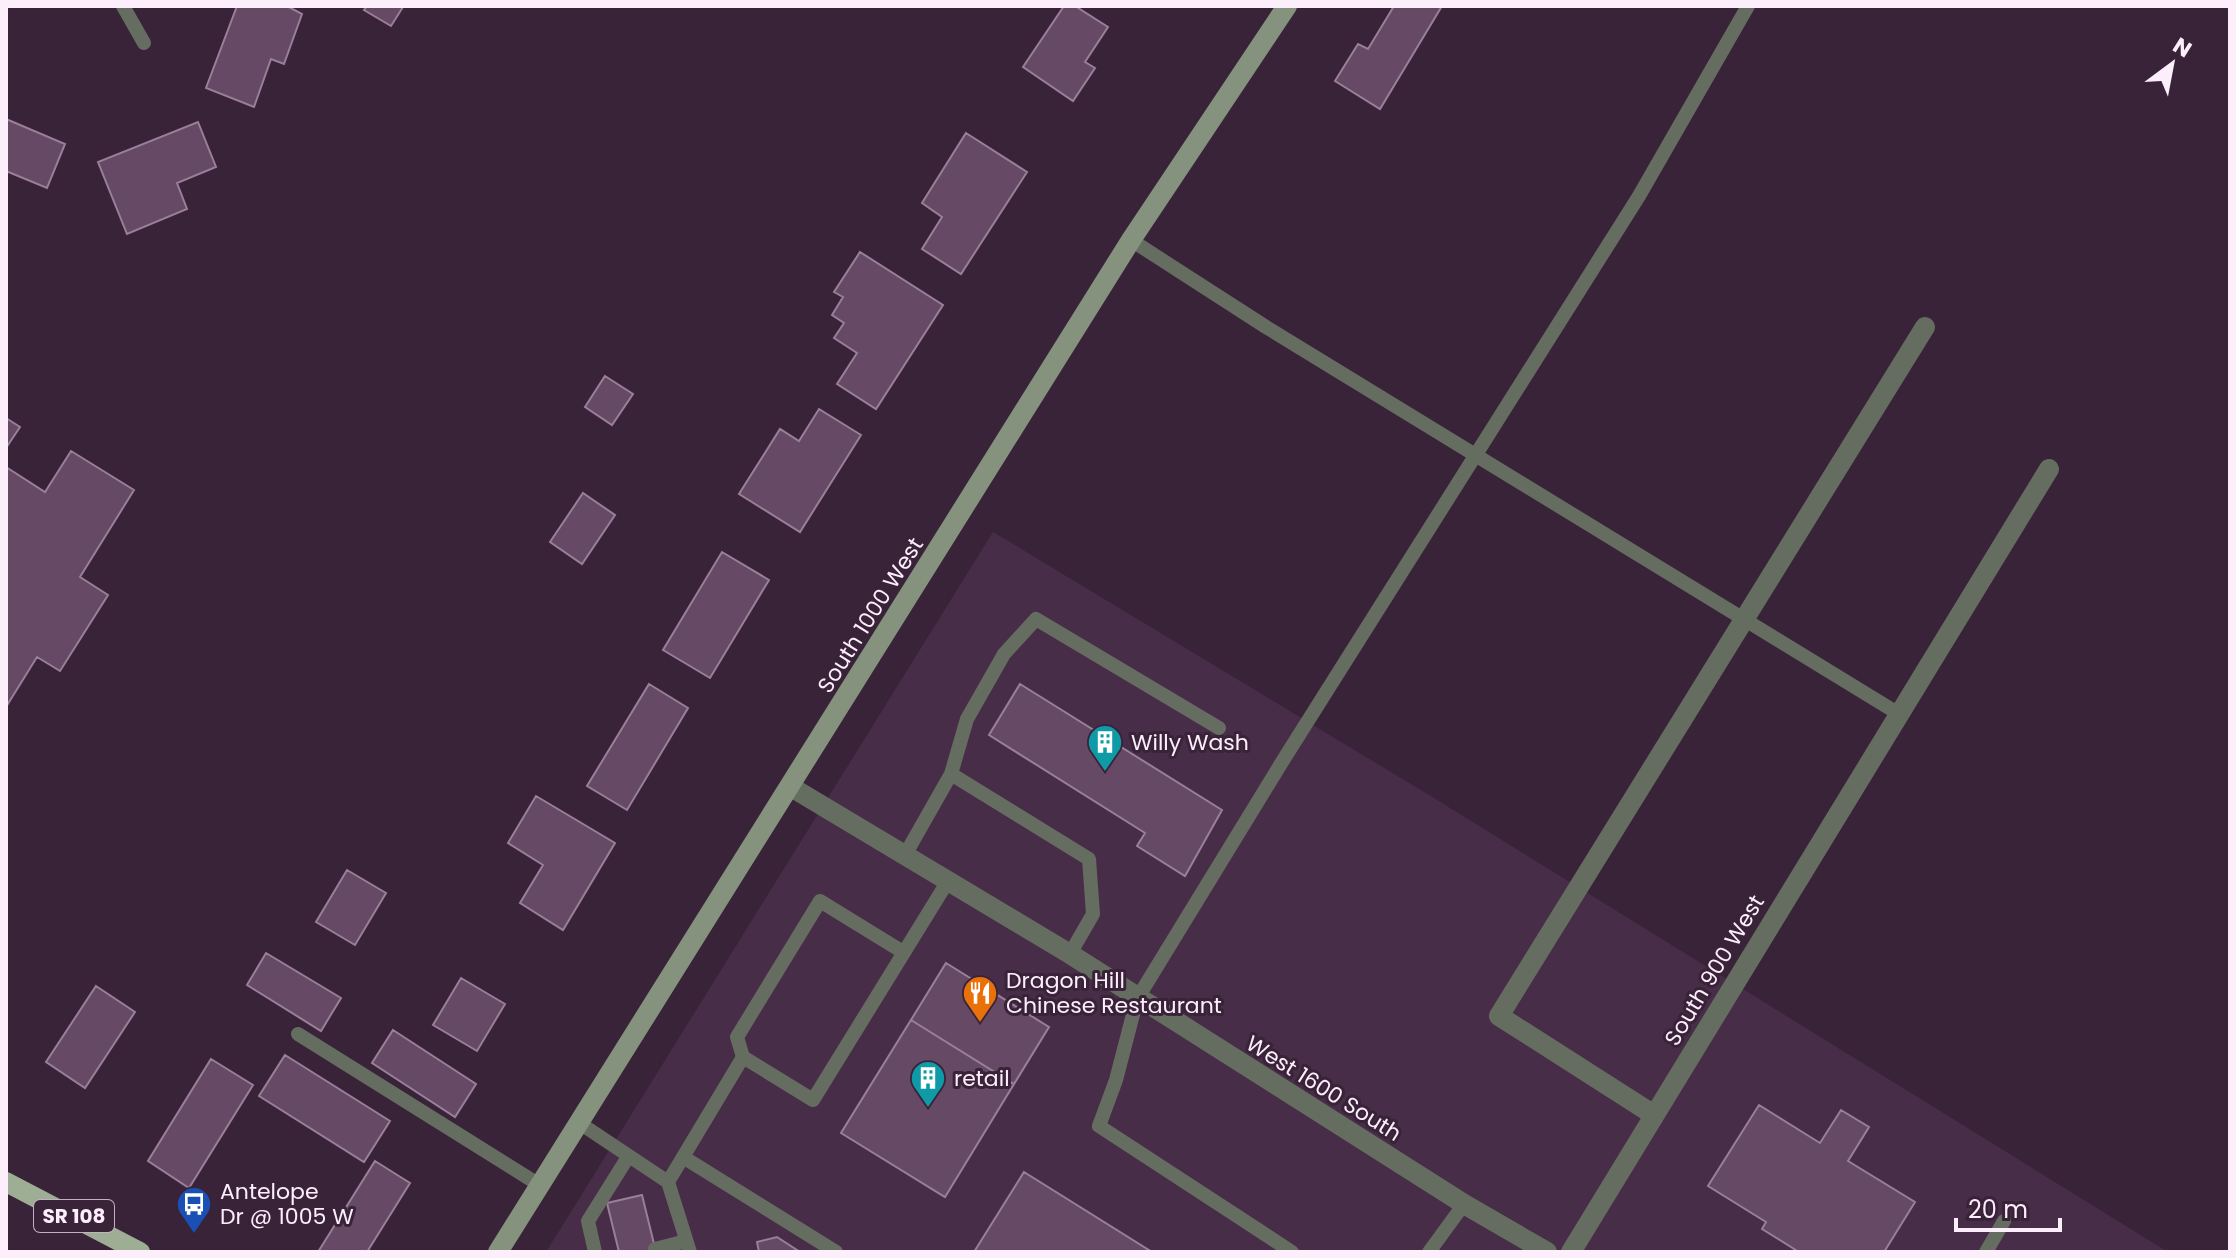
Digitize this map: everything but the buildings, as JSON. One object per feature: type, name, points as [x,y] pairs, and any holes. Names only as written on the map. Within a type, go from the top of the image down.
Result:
[{"type":"main road","name":"South 1000 West","points":[[498,1252],[581,1124],[1131,240],[1287,6]]},
{"type":"main road","name":"SR 108","points":[[6,1182],[140,1252]]},
{"type":"street","points":[[1654,1115],[1499,1016],[1925,327]]},
{"type":"street","name":"South 900 West","points":[[1571,1252],[2049,469]]},
{"type":"street","name":"West 1600 South","points":[[791,787],[1070,954],[1464,1204],[1547,1252]]},
{"type":"lane","points":[[123,6],[144,43]]},
{"type":"lane","points":[[1292,1252],[1099,1126],[1116,1080],[1137,999],[1639,196],[1748,6]]},
{"type":"lane","points":[[1131,240],[1266,327],[1899,714]]},
{"type":"lane","points":[[905,855],[951,774],[967,719],[1004,654],[1036,619],[1219,728]]},
{"type":"lane","points":[[951,774],[1089,859],[1093,914],[1070,954]]},
{"type":"lane","points":[[903,952],[820,901],[737,1037],[743,1057],[813,1100],[948,881]]},
{"type":"lane","points":[[298,1034],[541,1186]]},
{"type":"lane","points":[[668,1182],[743,1057]]},
{"type":"lane","points":[[581,1124],[668,1182],[688,1246],[655,1249]]},
{"type":"lane","points":[[595,1252],[588,1221],[628,1157]]},
{"type":"lane","points":[[683,1157],[836,1252]]},
{"type":"lane","points":[[1429,1252],[1464,1204]]},
{"type":"lane","points":[[1986,1252],[2004,1221]]},
{"type":"shaded area","points":[[993,532],[1434,798],[2168,1252],[546,1252]]},
{"type":"place","name":"Willy Wash","points":[[1105,773]]},
{"type":"place","name":"Dragon Hill Chinese Restaurant","points":[[980,1024]]},
{"type":"place","name":"retail","points":[[928,1109]]},
{"type":"place","name":"Antelope Dr @ 1005 W","points":[[194,1235]]}]
